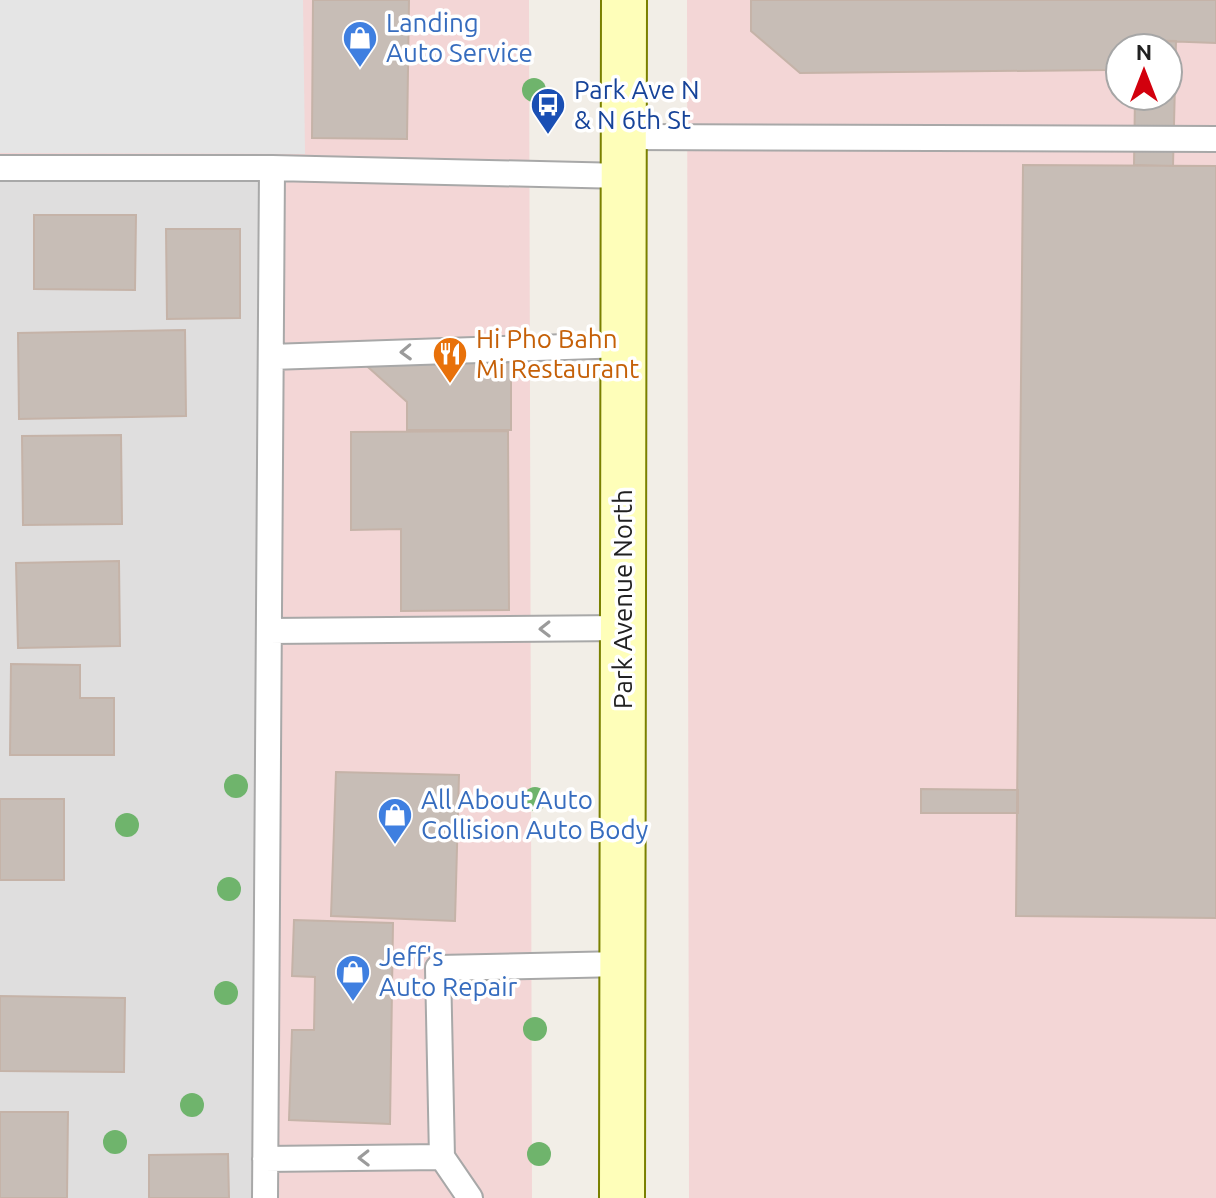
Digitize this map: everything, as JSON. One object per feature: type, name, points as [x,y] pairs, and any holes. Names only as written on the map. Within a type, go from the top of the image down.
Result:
[{"type":"street","name":"Park Avenue North","points":[[622,1198],[624,0]]},
{"type":"lane","points":[[0,168],[272,168],[1216,139]]},
{"type":"lane","points":[[265,1198],[272,168]]},
{"type":"lane","points":[[271,357],[624,345]]},
{"type":"lane","points":[[269,631],[623,628]]},
{"type":"lane","points":[[470,1198],[442,1157],[438,968],[622,964]]},
{"type":"lane","points":[[265,1159],[442,1157]]},
{"type":"shaded area","points":[[0,0],[529,0],[532,1198],[265,1198],[272,168],[0,168]]},
{"type":"shaded area","points":[[0,0],[303,0],[305,154],[0,153]]},
{"type":"shaded area","points":[[687,0],[1216,0],[1216,1198],[689,1198]]},
{"type":"shaded area","points":[[0,168],[272,168],[266,1198],[0,1198]]},
{"type":"building","name":"Landing Auto Service","points":[[313,0],[409,0],[407,139],[312,138]]},
{"type":"building","points":[[751,0],[1216,0],[1216,43],[1184,42],[1184,32],[1104,32],[1104,70],[800,73],[751,31]]},
{"type":"building","points":[[1135,112],[1174,112],[1173,166],[1134,165]]},
{"type":"building","points":[[1023,165],[1216,166],[1216,918],[1016,916]]},
{"type":"building","points":[[34,215],[136,215],[135,290],[34,289]]},
{"type":"building","points":[[166,229],[240,229],[240,318],[167,319]]},
{"type":"building","points":[[185,330],[186,416],[19,419],[18,333]]},
{"type":"building","name":"Hi Pho Bahn Mi Restaurant","points":[[365,362],[511,363],[511,430],[407,430],[407,402]]},
{"type":"building","points":[[508,431],[509,610],[401,611],[401,529],[351,530],[351,432]]},
{"type":"building","points":[[121,435],[122,524],[23,525],[22,436]]},
{"type":"building","points":[[119,561],[120,646],[18,648],[16,563]]},
{"type":"building","points":[[11,664],[80,665],[80,698],[114,698],[114,755],[10,755]]},
{"type":"building","name":"All About Auto Collision Auto Body","points":[[336,772],[459,775],[455,921],[331,916]]},
{"type":"building","points":[[921,789],[1018,790],[1018,813],[921,813]]},
{"type":"building","points":[[0,799],[64,799],[64,880],[0,880]]},
{"type":"building","name":"Jeff's Auto Repair","points":[[294,920],[393,923],[390,1124],[289,1120],[292,1030],[314,1030],[315,977],[292,976]]},
{"type":"building","points":[[0,996],[125,998],[124,1072],[0,1071]]},
{"type":"building","points":[[0,1112],[68,1112],[67,1198],[0,1198]]},
{"type":"building","points":[[228,1154],[229,1198],[149,1198],[149,1155]]},
{"type":"place","name":"Landing Auto Service","points":[[360,69]]},
{"type":"place","name":"Park Ave N & N 6th St","points":[[548,136]]},
{"type":"place","name":"Hi Pho Bahn Mi Restaurant","points":[[450,385]]},
{"type":"place","name":"All About Auto Collision Auto Body","points":[[395,846]]},
{"type":"place","name":"Jeff's Auto Repair","points":[[353,1003]]}]
